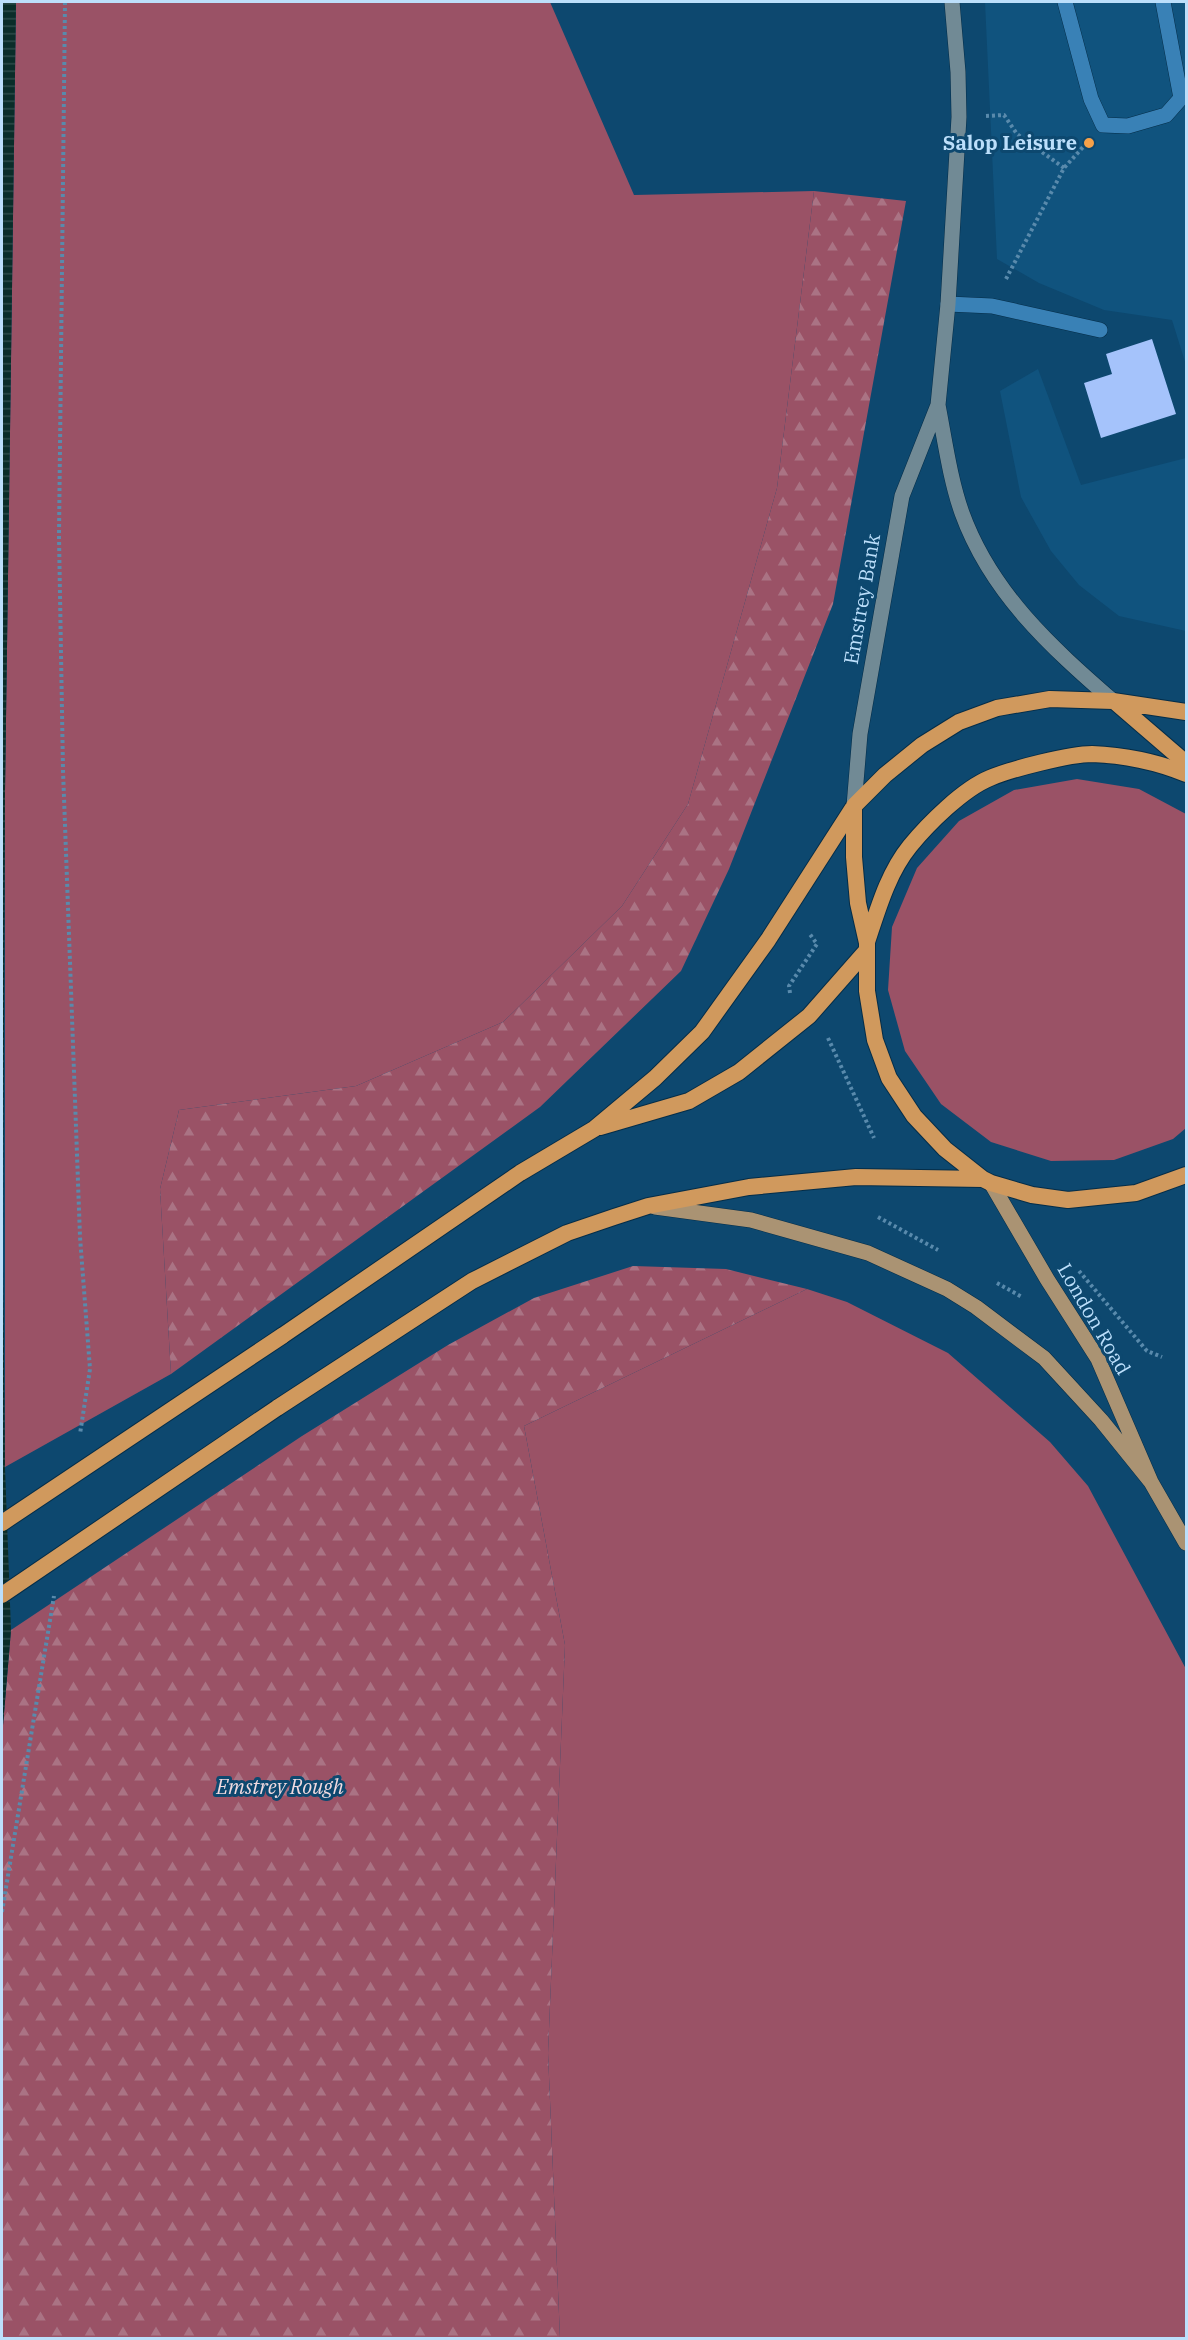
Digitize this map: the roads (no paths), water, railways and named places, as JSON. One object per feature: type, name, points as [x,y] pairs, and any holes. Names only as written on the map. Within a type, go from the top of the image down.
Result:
[{"type":"highway","points":[[2,1523],[520,1173],[594,1129],[655,1078],[702,1032],[773,933],[854,806],[885,775],[922,745],[960,722],[997,708],[1050,699],[1113,701],[1186,712]]},
{"type":"highway","points":[[1113,701],[1186,763]]},
{"type":"highway","points":[[594,1129],[689,1101],[739,1072],[809,1016],[867,946],[883,894],[908,847],[944,808],[988,778],[1052,761],[1091,754],[1144,761],[1186,774]]},
{"type":"highway","points":[[854,806],[854,857],[858,903],[867,946],[867,990],[875,1040],[890,1078],[914,1116],[945,1149],[987,1181]]},
{"type":"highway","points":[[2,1595],[277,1408],[472,1281],[567,1233],[648,1206],[749,1187],[855,1177],[987,1181],[1032,1195],[1068,1200],[1136,1193],[1186,1175]]},
{"type":"main road","name":"Emstrey Bank","points":[[854,806],[860,734],[902,496],[938,405],[948,304],[959,117],[952,2]]},
{"type":"main road","name":"Emstrey Bank","points":[[938,405],[962,513],[985,565],[1021,614],[1062,656],[1113,701]]},
{"type":"main road","name":"London Road","points":[[987,1181],[1098,1359],[1151,1482],[1186,1543]]},
{"type":"main road","points":[[648,1206],[752,1220],[868,1252],[947,1289],[976,1307],[1044,1358],[1101,1420],[1151,1482]]},
{"type":"lane","points":[[1065,2],[1091,99],[1103,125],[1128,126],[1166,115],[1180,98],[1163,2]]},
{"type":"lane","points":[[948,304],[992,306],[1100,330]]},
{"type":"place","name":"Salop Leisure","points":[[1089,143]]},
{"type":"park label","name":"Emstrey Rough","points":[[280,1787]]}]
